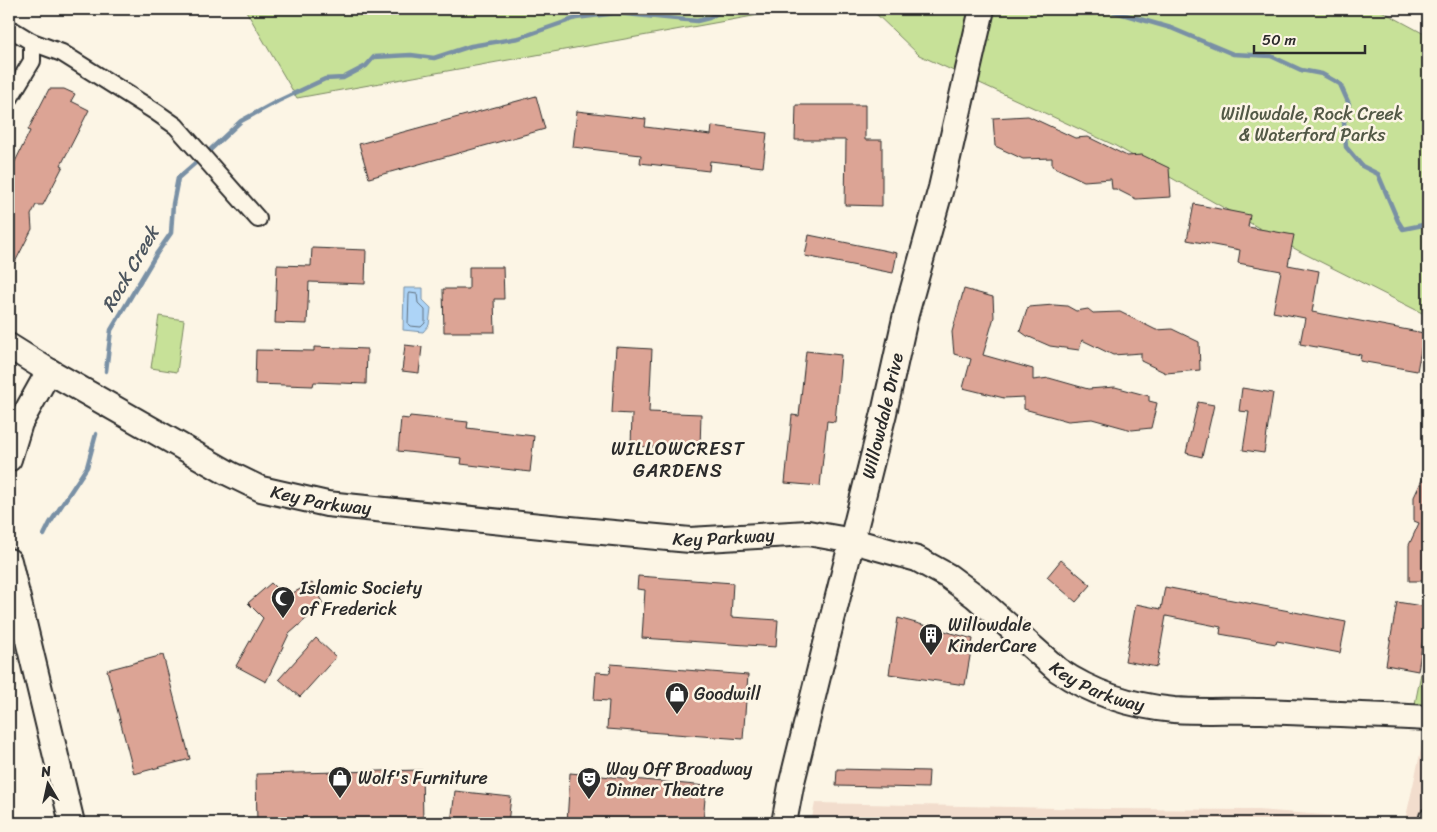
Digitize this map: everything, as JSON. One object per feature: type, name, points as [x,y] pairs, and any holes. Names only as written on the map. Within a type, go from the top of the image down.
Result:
[{"type":"street","name":"Willowdale Drive","points":[[784,823],[791,786],[853,541],[906,314],[941,188],[982,9]]},
{"type":"street","points":[[9,28],[32,42],[62,53],[176,126],[258,219]]},
{"type":"street","points":[[9,99],[32,61],[32,42]]},
{"type":"street","name":"Key Parkway","points":[[9,346],[49,372],[228,473],[261,489],[327,504],[570,530],[690,540],[808,533],[853,541],[917,559],[948,576],[975,596],[1058,670],[1095,692],[1116,699],[1142,706],[1175,710],[1246,710],[1428,718]]},
{"type":"street","points":[[9,459],[20,423],[49,372]]},
{"type":"street","points":[[9,561],[72,823]]},
{"type":"street","points":[[1427,823],[1428,817]]},
{"type":"shaded area","points":[[1423,741],[1428,741],[1428,823],[811,823],[815,803],[1257,810],[1405,821]]},
{"type":"green space","points":[[245,9],[792,9],[297,98]]},
{"type":"green space","name":"Willowdale, Rock Creek & Waterford Parks","points":[[871,9],[1378,9],[1428,36],[1428,316],[1299,251],[1114,145],[919,55]]},
{"type":"green space","points":[[159,316],[184,320],[177,372],[151,368]]},
{"type":"green space","points":[[1428,638],[1428,705],[1414,709]]},
{"type":"water","points":[[404,288],[423,288],[423,300],[431,308],[429,325],[423,332],[403,330]]},
{"type":"building","points":[[49,89],[64,89],[75,94],[71,101],[89,110],[43,205],[36,205],[31,215],[32,229],[9,274],[9,174],[30,131],[28,130]]},
{"type":"building","points":[[536,96],[545,129],[369,178],[359,144]]},
{"type":"building","points":[[796,105],[865,105],[865,140],[882,140],[882,206],[845,205],[846,140],[795,140]]},
{"type":"building","points":[[577,111],[646,119],[645,127],[711,135],[712,126],[767,133],[763,167],[710,161],[709,171],[640,163],[641,155],[573,147]]},
{"type":"building","points":[[1028,116],[1075,138],[1088,137],[1127,156],[1142,155],[1169,168],[1171,197],[1136,199],[1116,189],[1112,189],[1111,179],[1084,181],[1052,166],[1052,158],[1023,159],[995,146],[993,118]]},
{"type":"building","points":[[1194,204],[1250,215],[1248,227],[1294,235],[1288,265],[1319,271],[1312,312],[1424,333],[1417,371],[1360,361],[1361,355],[1300,344],[1305,318],[1273,312],[1281,271],[1238,263],[1240,250],[1187,240]]},
{"type":"building","points":[[809,235],[897,253],[893,273],[805,256]]},
{"type":"building","points":[[312,248],[366,250],[365,284],[309,282],[307,324],[275,323],[277,265],[311,266]]},
{"type":"building","points":[[469,267],[503,267],[504,299],[494,299],[495,332],[444,332],[443,289],[469,289]]},
{"type":"building","points":[[964,289],[993,297],[994,317],[983,355],[1033,369],[1033,380],[1049,378],[1088,389],[1115,387],[1149,396],[1149,401],[1157,403],[1151,428],[1132,430],[1092,419],[1068,421],[1024,409],[1024,397],[1004,398],[963,388],[971,359],[954,354],[952,332]]},
{"type":"building","points":[[1067,306],[1076,311],[1088,309],[1093,313],[1120,312],[1156,330],[1172,329],[1199,342],[1200,370],[1166,373],[1141,361],[1141,353],[1113,355],[1082,340],[1079,350],[1050,346],[1020,331],[1028,307]]},
{"type":"building","points":[[405,345],[422,347],[419,373],[402,371]]},
{"type":"building","points":[[314,347],[367,349],[366,384],[314,382],[313,386],[255,384],[256,350],[314,351]]},
{"type":"building","points":[[616,347],[652,349],[649,412],[701,414],[700,449],[631,446],[632,414],[612,413]]},
{"type":"building","points":[[806,351],[841,355],[835,422],[827,421],[820,486],[785,483],[792,415],[799,416]]},
{"type":"building","points":[[1242,388],[1273,393],[1264,453],[1243,450],[1249,412],[1239,411]]},
{"type":"building","points":[[1198,402],[1214,405],[1202,457],[1186,453]]},
{"type":"building","points":[[410,416],[468,422],[467,428],[534,436],[530,472],[461,464],[462,458],[398,451],[401,418],[409,419]]},
{"type":"building","points":[[1428,467],[1428,581],[1409,581],[1409,545],[1419,523],[1414,521],[1414,497]]},
{"type":"building","points":[[1061,560],[1091,585],[1076,602],[1047,577]]},
{"type":"building","points":[[638,576],[733,583],[731,617],[778,620],[776,647],[642,638],[645,590],[637,589]]},
{"type":"building","name":"Islamic Society of Frederick","points":[[271,583],[285,597],[312,583],[323,604],[289,634],[266,682],[236,666],[263,618],[248,603]]},
{"type":"building","points":[[1165,587],[1346,622],[1340,653],[1277,641],[1276,644],[1220,634],[1221,627],[1166,616],[1157,667],[1125,661],[1136,604],[1161,609]]},
{"type":"building","points":[[1397,602],[1428,607],[1418,671],[1386,665]]},
{"type":"building","name":"Willowdale KinderCare","points":[[898,618],[973,639],[965,685],[889,674]]},
{"type":"building","points":[[316,638],[336,657],[300,697],[279,679]]},
{"type":"building","points":[[163,655],[190,759],[134,774],[107,670]]},
{"type":"building","name":"Goodwill","points":[[611,664],[748,675],[743,739],[607,729],[609,701],[594,700],[596,672],[610,673]]},
{"type":"building","points":[[837,769],[929,771],[928,788],[836,786]]},
{"type":"building","name":"Wolf's Furniture","points":[[422,770],[423,823],[257,823],[256,774]]},
{"type":"building","points":[[570,773],[706,786],[703,823],[567,823]]},
{"type":"building","points":[[455,791],[511,797],[508,823],[451,823]]},
{"type":"waterway","name":"Rock Creek","points":[[106,371],[111,330],[171,233],[173,204],[178,178],[241,121],[325,79],[343,78],[366,66],[374,57],[411,55],[434,58],[471,46],[519,38],[576,18],[616,13],[697,21],[709,18],[724,9]]},
{"type":"waterway","name":"Rock Creek","points":[[787,9],[800,12],[812,9]]},
{"type":"waterway","name":"Rock Creek","points":[[1105,9],[1171,28],[1233,54],[1271,56],[1301,70],[1322,74],[1340,84],[1349,104],[1344,122],[1346,147],[1362,166],[1378,174],[1403,229],[1428,224]]},
{"type":"waterway","name":"Rock Creek","points":[[44,535],[87,467],[96,434]]},
{"type":"place","name":"Islamic Society of Frederick","points":[[283,619]]},
{"type":"place","name":"Willowdale KinderCare","points":[[931,656]]},
{"type":"place","name":"Goodwill","points":[[677,715]]},
{"type":"place","name":"Wolf's Furniture","points":[[340,799]]},
{"type":"place","name":"Way Off Broadway Dinner Theatre","points":[[589,800]]},
{"type":"district","name":"WILLOWCREST GARDENS","points":[[678,459]]}]
